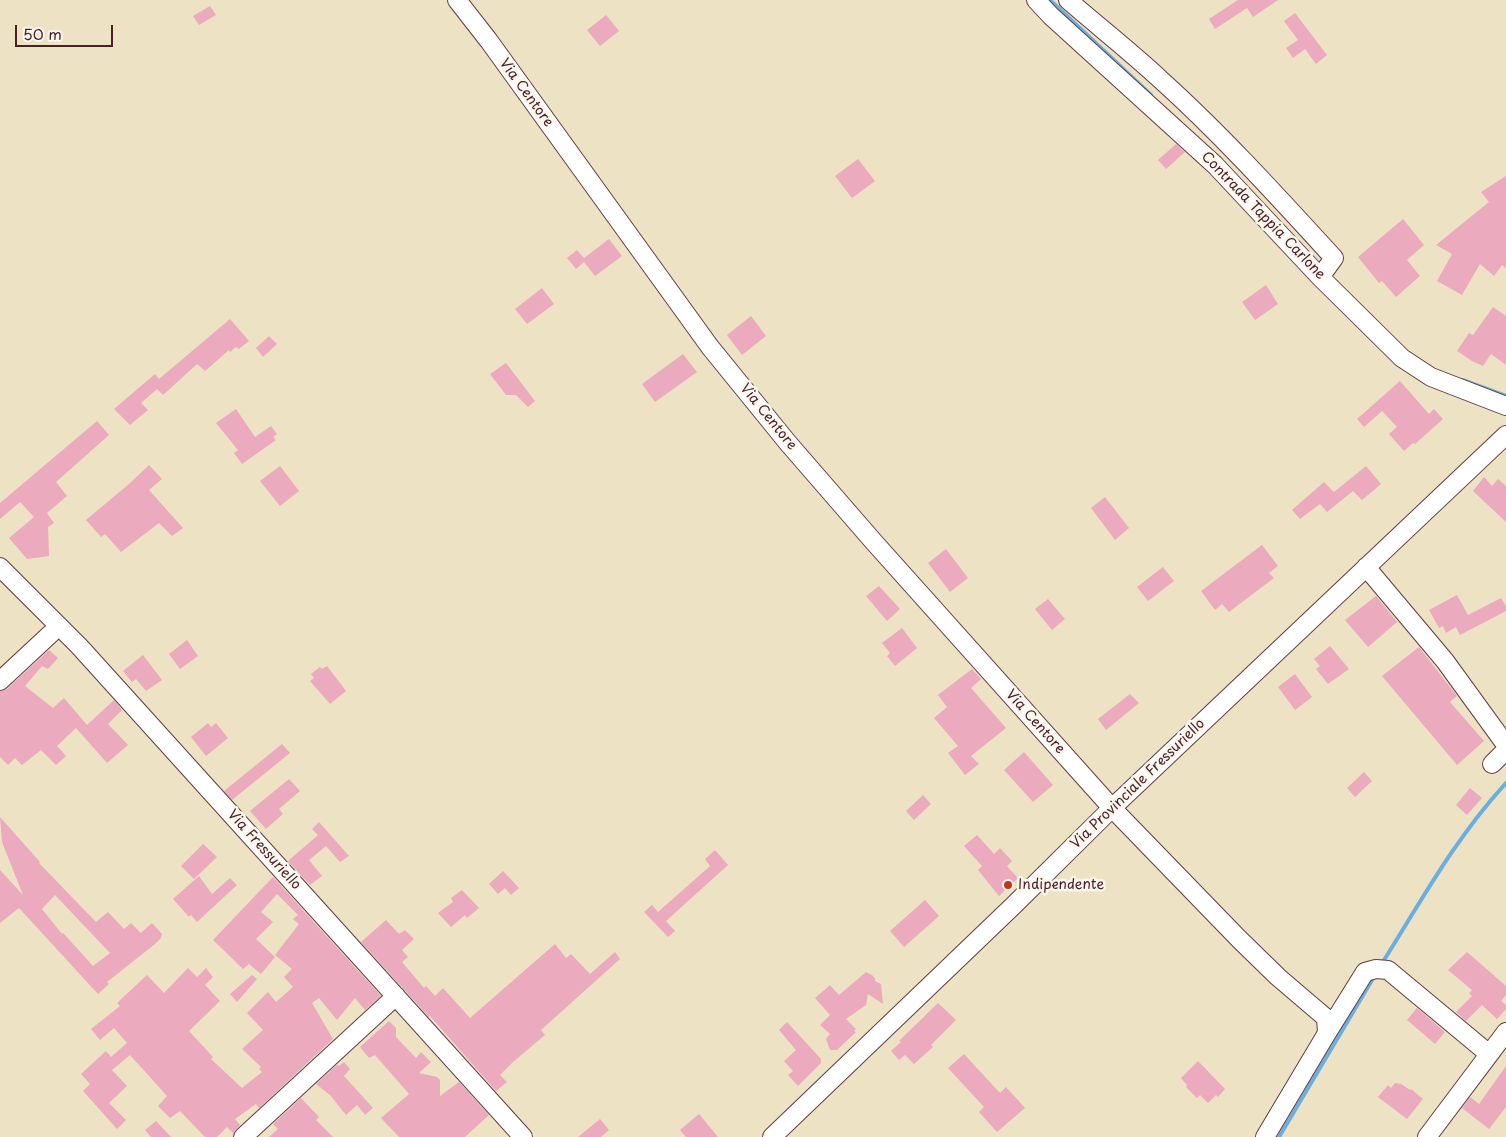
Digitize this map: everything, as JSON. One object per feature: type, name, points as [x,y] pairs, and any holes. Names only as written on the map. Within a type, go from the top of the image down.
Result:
[{"type":"street","name":"Via Centore","points":[[457,0],[489,41],[710,347],[788,443],[1112,808],[1246,946],[1278,977],[1326,1018],[1327,1033]]},
{"type":"street","name":"Contrada Tappia Carlone","points":[[1036,0],[1051,16],[1215,165],[1320,277],[1402,358],[1431,377],[1506,406]]},
{"type":"street","points":[[1068,0],[1161,80],[1194,112],[1256,174],[1334,258],[1320,277]]},
{"type":"street","name":"Via Provinciale Fressuriello","points":[[772,1137],[1014,905],[1112,808],[1506,435]]},
{"type":"street","name":"Via Fressuriello","points":[[0,567],[79,646],[523,1137]]},
{"type":"street","points":[[1366,567],[1445,661],[1506,744]]},
{"type":"street","points":[[0,681],[59,626]]},
{"type":"street","points":[[1492,764],[1506,750]]},
{"type":"street","points":[[1265,1137],[1365,972],[1376,969],[1388,970],[1489,1054]]},
{"type":"street","points":[[243,1137],[396,996]]},
{"type":"street","points":[[1427,1137],[1506,1032]]},
{"type":"building","points":[[1238,0],[1278,0],[1253,17],[1247,8],[1215,29],[1209,19]]},
{"type":"building","points":[[210,6],[216,15],[199,25],[193,16]]},
{"type":"building","points":[[1295,13],[1327,55],[1316,64],[1305,49],[1293,58],[1286,48],[1298,40],[1284,21]]},
{"type":"building","points":[[606,15],[619,31],[600,46],[587,30]]},
{"type":"building","points":[[1176,144],[1185,152],[1166,169],[1158,160]]},
{"type":"building","points":[[858,159],[875,181],[852,198],[835,176]]},
{"type":"building","points":[[1506,176],[1506,268],[1502,265],[1494,276],[1480,264],[1462,295],[1437,281],[1452,254],[1436,245],[1489,202],[1481,192]]},
{"type":"building","points":[[1403,219],[1424,245],[1407,260],[1420,276],[1396,297],[1382,281],[1379,283],[1358,257]]},
{"type":"building","points":[[609,239],[622,256],[595,276],[584,262],[576,269],[567,258],[577,250],[584,258]]},
{"type":"building","points":[[1266,285],[1278,304],[1255,320],[1242,302]]},
{"type":"building","points":[[542,288],[554,304],[527,324],[515,309]]},
{"type":"building","points":[[1493,307],[1506,316],[1506,365],[1491,354],[1483,366],[1457,351],[1469,333],[1473,335]]},
{"type":"building","points":[[751,316],[766,336],[742,355],[727,335]]},
{"type":"building","points":[[230,319],[249,341],[239,349],[236,347],[230,352],[229,350],[205,371],[197,364],[163,395],[157,389],[141,403],[148,410],[130,425],[114,409],[155,374],[159,379]]},
{"type":"building","points":[[269,336],[277,344],[263,357],[256,348]]},
{"type":"building","points":[[683,354],[697,372],[655,402],[642,384]]},
{"type":"building","points":[[506,363],[535,401],[528,407],[516,395],[506,395],[490,374]]},
{"type":"building","points":[[1400,381],[1429,414],[1434,409],[1443,419],[1415,444],[1413,443],[1404,451],[1389,434],[1397,427],[1382,411],[1364,427],[1357,419]]},
{"type":"building","points":[[236,409],[255,437],[271,426],[277,434],[273,437],[276,440],[242,464],[234,453],[238,450],[216,423]]},
{"type":"building","points":[[97,421],[109,435],[56,482],[67,496],[47,513],[54,523],[48,527],[49,556],[27,559],[9,538],[34,517],[20,502],[0,519],[0,503]]},
{"type":"building","points":[[149,465],[162,479],[149,490],[183,528],[172,536],[159,523],[121,552],[105,534],[101,537],[86,520]]},
{"type":"building","points":[[280,466],[299,491],[280,506],[260,481]]},
{"type":"building","points":[[1366,466],[1381,484],[1362,500],[1353,491],[1327,512],[1320,504],[1300,519],[1292,510],[1324,482],[1334,492]]},
{"type":"building","points":[[1484,477],[1492,486],[1498,479],[1506,486],[1506,522],[1473,491]]},
{"type":"building","points":[[1105,497],[1129,528],[1115,540],[1091,508]]},
{"type":"building","points":[[1262,545],[1278,566],[1269,573],[1274,578],[1229,612],[1222,604],[1215,610],[1201,591]]},
{"type":"building","points":[[946,549],[968,578],[950,592],[928,563]]},
{"type":"building","points":[[1163,567],[1174,581],[1148,601],[1137,587]]},
{"type":"building","points":[[879,586],[900,609],[887,621],[866,596]]},
{"type":"building","points":[[1457,595],[1468,615],[1501,598],[1506,606],[1506,611],[1460,635],[1456,627],[1446,633],[1443,626],[1439,628],[1429,610]]},
{"type":"building","points":[[1376,596],[1397,622],[1368,647],[1345,620]]},
{"type":"building","points":[[1048,599],[1065,619],[1052,630],[1035,609]]},
{"type":"building","points":[[902,628],[917,648],[895,666],[887,656],[890,653],[882,643]]},
{"type":"building","points":[[187,640],[198,656],[180,669],[169,654]]},
{"type":"building","points":[[1330,646],[1349,669],[1328,684],[1316,669],[1320,666],[1314,659]]},
{"type":"building","points":[[1419,647],[1457,696],[1450,702],[1484,741],[1457,765],[1382,676]]},
{"type":"building","points":[[49,650],[58,658],[48,669],[42,666],[25,686],[53,708],[64,698],[87,725],[114,700],[122,710],[108,724],[128,745],[107,763],[76,728],[57,746],[66,756],[56,765],[41,750],[22,765],[15,758],[8,765],[0,757],[0,691],[7,689]]},
{"type":"building","points":[[143,655],[162,680],[146,691],[136,679],[132,682],[123,671]]},
{"type":"building","points":[[327,666],[346,691],[330,704],[310,681],[314,678],[311,674],[320,667],[322,669]]},
{"type":"building","points":[[972,669],[981,679],[971,688],[1006,728],[971,756],[979,764],[965,775],[948,753],[958,746],[934,718],[947,707],[938,695]]},
{"type":"building","points":[[1295,674],[1312,697],[1295,710],[1278,687]]},
{"type":"building","points":[[1130,694],[1139,703],[1106,730],[1098,719]]},
{"type":"building","points":[[208,723],[211,727],[216,723],[228,738],[206,756],[191,737]]},
{"type":"building","points":[[282,744],[290,753],[232,800],[224,791]]},
{"type":"building","points":[[1024,752],[1053,785],[1033,802],[1004,770]]},
{"type":"building","points":[[1364,772],[1372,781],[1355,797],[1347,788]]},
{"type":"building","points":[[289,779],[300,791],[279,809],[283,814],[266,829],[250,811]]},
{"type":"building","points":[[1470,788],[1482,798],[1467,815],[1456,805]]},
{"type":"building","points":[[923,795],[931,804],[914,820],[906,811]]},
{"type":"building","points":[[0,817],[39,863],[96,922],[108,912],[124,929],[131,923],[141,933],[152,923],[162,934],[161,938],[107,982],[109,984],[98,994],[19,908],[0,923],[0,870],[23,895],[2,842]],"holes":[[[55,895],[110,953],[93,966],[62,934],[42,909]]]},
{"type":"building","points":[[319,822],[349,856],[340,862],[326,846],[309,860],[322,876],[310,885],[288,861],[318,835],[312,829]]},
{"type":"building","points":[[977,835],[994,854],[1000,848],[1012,861],[1007,866],[1018,878],[999,896],[978,870],[982,866],[964,846]]},
{"type":"building","points":[[203,844],[217,857],[194,879],[181,866]]},
{"type":"building","points":[[715,850],[728,865],[666,921],[675,931],[668,937],[644,912],[652,905],[658,912],[710,866],[705,859]]},
{"type":"building","points":[[503,871],[519,888],[511,895],[505,888],[498,894],[489,884]]},
{"type":"building","points":[[199,876],[212,894],[230,878],[237,885],[197,922],[191,915],[189,917],[173,899]]},
{"type":"building","points":[[273,877],[381,996],[365,1010],[355,998],[337,1020],[319,998],[312,1003],[333,1039],[259,1108],[256,1104],[235,1119],[240,1125],[233,1133],[227,1127],[217,1137],[205,1137],[180,1111],[170,1118],[158,1106],[167,1096],[130,1055],[112,1070],[127,1086],[109,1103],[126,1120],[117,1129],[83,1091],[90,1084],[81,1074],[106,1051],[111,1057],[127,1043],[114,1028],[100,1040],[91,1029],[120,1006],[117,1003],[147,975],[164,993],[188,968],[197,977],[206,968],[213,977],[205,985],[220,1001],[189,1031],[213,1057],[211,1059],[242,1088],[262,1072],[259,1069],[261,1067],[242,1049],[263,1030],[247,1013],[268,992],[276,1002],[293,987],[284,977],[292,969],[275,955],[299,924],[293,919],[298,915],[277,894],[261,912],[273,922],[256,939],[275,957],[261,974],[249,964],[243,969],[213,940]]},
{"type":"building","points":[[462,890],[479,908],[467,918],[465,915],[451,927],[438,913],[453,902],[451,898]]},
{"type":"building","points":[[925,900],[939,916],[904,947],[890,931]]},
{"type":"building","points":[[386,920],[399,934],[405,930],[414,939],[402,950],[408,957],[402,962],[424,988],[426,986],[435,996],[443,988],[470,1018],[555,944],[566,958],[571,954],[590,974],[615,952],[620,959],[541,1030],[545,1035],[500,1075],[507,1082],[496,1091],[361,942]]},
{"type":"building","points":[[1467,952],[1506,986],[1506,995],[1501,1001],[1506,1005],[1506,1009],[1497,1019],[1482,1005],[1466,1021],[1456,1012],[1472,996],[1469,993],[1472,990],[1448,970]]},
{"type":"building","points":[[866,972],[881,984],[883,1004],[868,994],[866,1005],[846,1019],[856,1029],[854,1031],[856,1032],[837,1050],[830,1050],[826,1039],[830,1034],[820,1025],[830,1015],[815,998],[830,985],[839,995]]},
{"type":"building","points":[[252,975],[257,979],[237,1002],[230,994]]},
{"type":"building","points":[[938,1003],[956,1020],[931,1045],[933,1047],[914,1064],[905,1055],[899,1060],[891,1051]]},
{"type":"building","points":[[1417,1008],[1445,1032],[1435,1044],[1407,1020]]},
{"type":"building","points":[[389,1021],[396,1028],[396,1037],[416,1058],[421,1052],[431,1062],[419,1073],[437,1077],[440,1080],[440,1096],[459,1082],[489,1115],[465,1137],[399,1137],[381,1118],[409,1094],[375,1055],[369,1058],[360,1047]]},
{"type":"building","points":[[787,1022],[821,1059],[821,1063],[798,1086],[788,1075],[793,1071],[784,1061],[796,1050],[779,1030]]},
{"type":"building","points":[[964,1054],[1000,1093],[1006,1087],[1025,1108],[997,1132],[979,1112],[984,1107],[948,1068]]},
{"type":"building","points":[[1198,1061],[1225,1089],[1218,1097],[1216,1095],[1208,1103],[1200,1095],[1197,1098],[1186,1087],[1187,1085],[1181,1078]]},
{"type":"building","points":[[344,1062],[350,1069],[344,1076],[373,1108],[365,1115],[357,1105],[346,1115],[330,1095],[316,1084],[337,1065],[339,1066]]},
{"type":"building","points":[[1506,1066],[1506,1107],[1489,1129],[1462,1108],[1470,1097],[1479,1104]]},
{"type":"building","points":[[1395,1083],[1411,1089],[1423,1099],[1407,1119],[1378,1097],[1388,1085],[1391,1088]]},
{"type":"building","points":[[301,1098],[319,1117],[316,1120],[333,1137],[269,1137],[278,1129],[273,1124]]},
{"type":"building","points":[[699,1114],[718,1137],[686,1137],[680,1130]]},
{"type":"building","points":[[600,1119],[609,1130],[601,1137],[578,1137]]},
{"type":"building","points":[[156,1121],[171,1137],[151,1137],[145,1130]]},
{"type":"waterway","points":[[1050,0],[1151,95]]},
{"type":"waterway","points":[[1463,380],[1506,396]]},
{"type":"waterway","points":[[1381,965],[1455,848],[1506,783]]},
{"type":"waterway","points":[[1279,1137],[1375,975]]},
{"type":"place","name":"Indipendente","points":[[1008,885]]}]
